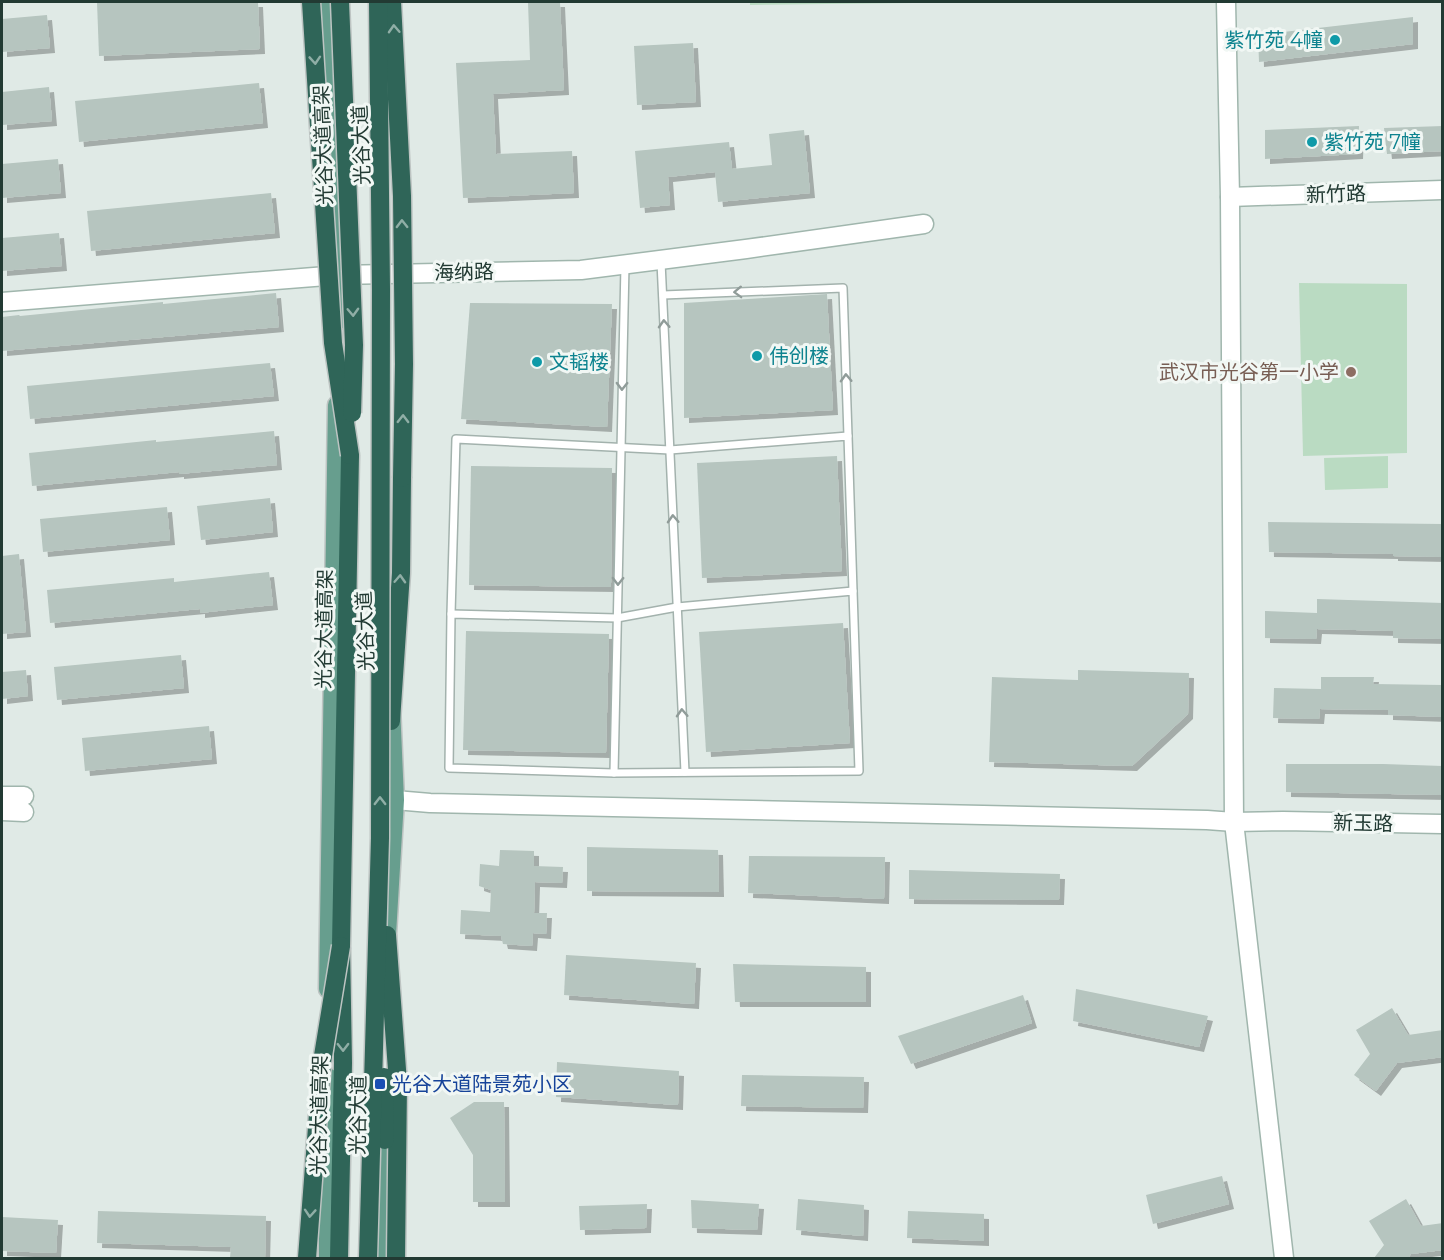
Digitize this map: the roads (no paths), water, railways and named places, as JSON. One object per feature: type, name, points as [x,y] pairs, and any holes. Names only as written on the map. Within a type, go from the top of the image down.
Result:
[{"type":"highway","points":[[311,2],[333,344],[350,455]]},
{"type":"highway","name":"光谷大道高架","points":[[338,1253],[343,1063],[341,946],[354,345],[340,2]]},
{"type":"highway","points":[[378,2],[381,289],[380,838],[387,1258]]},
{"type":"highway","points":[[391,721],[401,573],[404,364],[402,196],[392,2]]},
{"type":"highway","points":[[368,1258],[380,838]]},
{"type":"highway","points":[[380,838],[398,1083],[396,1258]]},
{"type":"highway","points":[[307,1258],[322,1062],[341,946]]},
{"type":"main road","name":"光谷大道","points":[[327,2],[339,274],[328,977],[328,1258]]},
{"type":"main road","name":"光谷大道","points":[[378,2],[388,273],[386,600],[395,800],[382,1020],[379,1258]]},
{"type":"street","points":[[1226,2],[1230,197],[1234,822],[1284,1258]]},
{"type":"street","name":"新竹路","points":[[1230,197],[1443,190]]},
{"type":"street","name":"海纳路","points":[[2,302],[339,274],[581,270],[924,224]]},
{"type":"street","points":[[2,796],[24,804],[2,811]]},
{"type":"street","name":"新玉路","points":[[395,800],[430,803],[1234,822],[1443,824]]},
{"type":"lane","points":[[661,260],[685,772]]},
{"type":"lane","points":[[614,773],[624,265]]},
{"type":"lane","points":[[663,295],[843,288],[860,771],[614,773],[449,768],[456,439],[670,450],[848,436]]},
{"type":"lane","points":[[451,614],[617,618],[677,607],[853,591]]},
{"type":"place","name":"紫竹苑 4幢","points":[[1335,40]]},
{"type":"place","name":"紫竹苑 7幢","points":[[1312,142]]},
{"type":"place","name":"伟创楼","points":[[757,356]]},
{"type":"place","name":"文韬楼","points":[[537,362]]},
{"type":"place","name":"武汉市光谷第一小学","points":[[1351,372]]},
{"type":"place","name":"光谷大道陆景苑小区","points":[[380,1084]]}]
